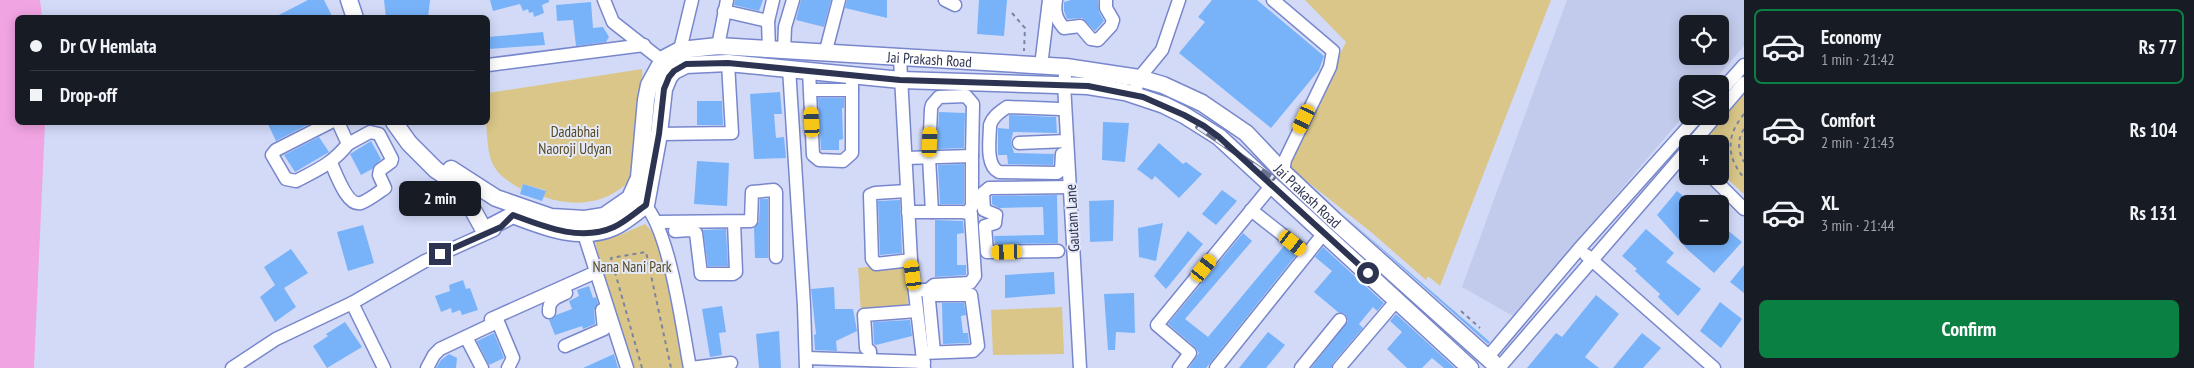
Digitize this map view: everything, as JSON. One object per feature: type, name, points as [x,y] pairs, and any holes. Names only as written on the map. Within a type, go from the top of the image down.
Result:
[{"type":"main road","points":[[338,0],[343,15]]},
{"type":"main road","points":[[349,0],[354,15]]},
{"type":"main road","name":"Jai Prakash Road","points":[[676,61],[718,46],[1023,66],[1066,67],[1138,78],[1163,85],[1183,93],[1224,116],[1246,133],[1283,172],[1495,365]]},
{"type":"main road","points":[[408,125],[444,165],[516,210],[562,232],[584,234],[614,227],[646,205],[659,134],[664,89],[676,61]]},
{"type":"main road","points":[[396,125],[409,143],[436,170],[458,185],[484,230],[516,210],[551,217],[585,219],[604,216],[631,196],[639,178],[649,85],[676,61]]},
{"type":"main road","name":"Jai Prakash Road","points":[[676,61],[789,68],[809,71],[852,83],[900,80],[957,89],[1062,84],[1106,88],[1164,105],[1204,126],[1219,137],[1470,368]]},
{"type":"street","points":[[604,0],[613,22],[644,45],[676,61],[692,0]]},
{"type":"street","points":[[773,0],[768,21],[777,51]]},
{"type":"street","points":[[777,51],[793,0]]},
{"type":"street","points":[[825,54],[839,0]]},
{"type":"street","points":[[1052,5],[1058,21],[1064,28],[1080,26],[1091,39],[1098,40],[1111,26],[1113,20],[1106,8],[1106,0]]},
{"type":"street","points":[[1134,95],[1138,78],[1162,50],[1179,0]]},
{"type":"street","points":[[1273,0],[1333,51],[1330,67],[1285,160],[1283,172]]},
{"type":"street","points":[[1041,66],[1052,5]]},
{"type":"street","points":[[718,46],[726,6],[768,21]]},
{"type":"street","points":[[490,65],[644,45]]},
{"type":"street","points":[[900,58],[911,260],[917,311],[926,359]]},
{"type":"street","points":[[659,134],[732,133],[728,63]]},
{"type":"street","points":[[1729,82],[1744,65]]},
{"type":"street","name":"Gautam Lane","points":[[1066,67],[1062,84],[1064,141],[1070,187],[1080,368]]},
{"type":"street","points":[[789,68],[806,363],[870,359],[926,359],[977,350],[972,297],[968,289]]},
{"type":"street","points":[[809,71],[813,155],[818,160],[843,160],[852,153],[852,83],[811,90]]},
{"type":"street","points":[[1729,100],[1744,83]]},
{"type":"street","points":[[1060,109],[1007,107],[995,116],[990,125],[992,167],[999,172],[1057,173],[1061,170],[1064,141],[1060,109],[1062,84]]},
{"type":"street","points":[[932,212],[930,158],[932,105],[939,97],[957,89],[973,104],[972,207],[967,212]]},
{"type":"street","points":[[325,125],[276,150],[272,155],[286,179],[296,182],[331,163],[348,144],[370,132],[379,134],[392,159],[391,162],[380,170],[379,175],[385,184],[385,188],[360,203],[354,203],[349,199],[331,163]]},
{"type":"street","points":[[339,125],[348,144]]},
{"type":"street","points":[[1495,365],[1503,340],[1579,249],[1690,125]]},
{"type":"street","points":[[1700,135],[1709,125]]},
{"type":"street","points":[[1020,143],[1064,141]]},
{"type":"street","points":[[1675,142],[1679,144]]},
{"type":"street","points":[[906,158],[972,156]]},
{"type":"street","points":[[1495,365],[1515,350],[1679,160]]},
{"type":"street","points":[[1179,368],[1190,353],[1157,325],[1272,185]]},
{"type":"street","points":[[1720,185],[1744,209]]},
{"type":"street","points":[[1058,251],[987,252],[985,226],[995,223],[996,215],[984,210],[983,193],[989,188],[1070,187]]},
{"type":"street","points":[[659,227],[752,220],[752,192],[774,190],[776,192],[776,257]]},
{"type":"street","points":[[907,191],[870,195],[872,259],[876,264],[911,260]]},
{"type":"street","points":[[631,196],[646,205],[659,227],[677,296],[690,368],[731,363]]},
{"type":"street","points":[[232,368],[250,363],[276,338],[352,303],[425,260],[501,227],[516,210]]},
{"type":"street","points":[[1251,210],[1307,254]]},
{"type":"street","points":[[908,212],[967,212],[971,214],[975,276],[968,289]]},
{"type":"street","points":[[659,227],[693,231],[698,237],[701,274],[733,274],[736,272],[734,222]]},
{"type":"street","points":[[1216,368],[1324,233]]},
{"type":"street","points":[[584,234],[596,277],[627,368]]},
{"type":"street","points":[[1579,249],[1714,368]]},
{"type":"street","points":[[550,312],[549,307],[553,299],[596,277]]},
{"type":"street","points":[[508,368],[513,358],[496,323],[491,319],[596,277]]},
{"type":"street","points":[[565,346],[604,329],[596,277]]},
{"type":"street","points":[[926,359],[928,290],[934,284],[968,289]]},
{"type":"street","points":[[914,290],[928,290]]},
{"type":"street","points":[[1339,368],[1397,300]]},
{"type":"street","points":[[352,303],[384,368]]},
{"type":"street","points":[[427,368],[434,355],[440,349],[496,323],[537,308]]},
{"type":"street","points":[[870,359],[865,314],[917,311]]},
{"type":"street","points":[[1301,368],[1340,320]]},
{"type":"street","points":[[466,337],[482,368]]},
{"type":"street","points":[[1503,340],[1515,350]]},
{"type":"path","points":[[1012,13],[1024,28],[1023,66]]},
{"type":"path","points":[[1744,114],[1732,132],[1730,144],[1732,159],[1744,178]]},
{"type":"path","points":[[1744,129],[1741,132],[1739,146],[1740,155],[1744,162]]},
{"type":"path","points":[[642,368],[611,258],[646,252],[671,368]]},
{"type":"path","points":[[1460,311],[1480,328]]},
{"type":"shaded area","points":[[0,0],[40,0],[42,15],[15,15],[15,125],[45,125],[34,368],[0,368]]},
{"type":"shaded area","points":[[1567,0],[1744,0],[1744,46],[1729,63],[1729,15],[1679,15],[1679,65],[1728,65],[1719,75],[1679,75],[1679,121],[1513,316],[1462,287]]},
{"type":"green space","points":[[1305,0],[1551,0],[1440,286],[1428,276],[1426,280],[1371,232],[1285,164],[1346,42]]},
{"type":"green space","name":"Dadabhai Naoroji Udyan","points":[[642,69],[641,91],[635,129],[636,161],[633,176],[620,189],[593,201],[564,202],[544,197],[545,190],[523,184],[521,189],[502,176],[496,169],[489,154],[486,125],[490,125],[490,93]]},
{"type":"green space","points":[[1744,94],[1744,194],[1729,180],[1729,135],[1708,135],[1717,125],[1729,125],[1729,111]]},
{"type":"green space","name":"Nana Nani Park","points":[[645,224],[658,238],[684,368],[631,368],[602,274],[595,240],[620,235]]},
{"type":"green space","points":[[906,262],[908,311],[861,313],[858,268]]},
{"type":"green space","points":[[1062,307],[1064,354],[993,355],[991,310]]},
{"type":"building","points":[[308,0],[324,0],[332,15],[279,15]]},
{"type":"building","points":[[384,0],[430,0],[428,15],[386,15]]},
{"type":"building","points":[[490,0],[549,0],[549,2],[542,5],[544,13],[534,17],[533,12],[529,13],[528,9],[523,11],[520,4],[493,11]]},
{"type":"building","points":[[735,0],[763,0],[759,11],[734,5]]},
{"type":"building","points":[[801,0],[831,0],[824,27],[796,20]]},
{"type":"building","points":[[847,0],[887,0],[887,18],[845,8]]},
{"type":"building","points":[[979,0],[1007,0],[1004,36],[977,34]]},
{"type":"building","points":[[1071,0],[1098,0],[1099,12],[1104,21],[1095,31],[1082,18],[1067,19],[1064,11],[1064,2]]},
{"type":"building","points":[[1212,0],[1257,0],[1324,56],[1319,70],[1271,128],[1179,53],[1205,22],[1198,17]]},
{"type":"building","points":[[591,2],[593,28],[603,27],[609,37],[606,42],[576,46],[573,20],[557,21],[556,5]]},
{"type":"building","points":[[543,32],[545,45],[490,49],[490,37]]},
{"type":"building","points":[[780,92],[782,114],[774,114],[776,138],[784,137],[786,158],[754,159],[750,94]]},
{"type":"building","points":[[818,98],[844,98],[844,108],[842,108],[843,139],[839,140],[839,150],[821,150]]},
{"type":"building","points":[[697,101],[722,101],[723,125],[697,125]]},
{"type":"building","points":[[939,112],[965,113],[964,148],[937,149]]},
{"type":"building","points":[[1009,115],[1056,117],[1057,133],[1013,132],[1011,143],[1014,153],[1054,154],[1053,165],[1008,164],[1007,155],[998,155],[998,128],[1009,129]]},
{"type":"building","points":[[1103,122],[1129,123],[1125,162],[1102,160]]},
{"type":"building","points":[[268,125],[307,125],[276,141]]},
{"type":"building","points":[[319,137],[329,152],[295,172],[284,155]]},
{"type":"building","points":[[371,141],[381,159],[372,169],[361,175],[350,154]]},
{"type":"building","points":[[1159,143],[1183,164],[1186,162],[1202,174],[1179,198],[1155,176],[1152,180],[1137,169]]},
{"type":"building","points":[[697,161],[729,163],[727,206],[694,204]]},
{"type":"building","points":[[964,164],[964,204],[940,204],[938,165]]},
{"type":"building","points":[[523,184],[546,191],[542,201],[520,194]]},
{"type":"building","points":[[1222,190],[1237,201],[1216,225],[1202,214]]},
{"type":"building","points":[[1677,191],[1682,195],[1679,195],[1679,240],[1657,215]]},
{"type":"building","points":[[1057,195],[1058,243],[995,244],[994,236],[1044,235],[1043,207],[999,208],[992,204],[992,196]]},
{"type":"building","points":[[760,199],[768,199],[768,258],[755,258],[754,228],[759,222]]},
{"type":"building","points":[[900,200],[902,253],[880,255],[878,201]]},
{"type":"building","points":[[1114,200],[1113,241],[1090,242],[1089,201]]},
{"type":"building","points":[[1340,212],[1490,342],[1488,344]]},
{"type":"building","points":[[935,220],[963,221],[964,233],[957,234],[957,265],[966,265],[966,275],[935,277]]},
{"type":"building","points":[[1163,223],[1156,261],[1139,257],[1138,228]]},
{"type":"building","points":[[363,225],[374,263],[348,271],[337,232]]},
{"type":"building","points":[[726,229],[728,266],[708,266],[703,230]]},
{"type":"building","points":[[1646,229],[1674,253],[1666,262],[1701,289],[1678,316],[1658,297],[1660,294],[1635,271],[1637,269],[1622,256]]},
{"type":"building","points":[[1188,231],[1203,244],[1166,289],[1154,276]]},
{"type":"building","points":[[1729,231],[1742,242],[1714,273],[1684,245],[1729,245]]},
{"type":"building","points":[[1243,233],[1252,241],[1185,319],[1208,337],[1284,246],[1296,255],[1206,368],[1189,368],[1199,353],[1195,347],[1168,324]]},
{"type":"building","points":[[1323,247],[1384,303],[1377,311],[1373,307],[1359,324],[1363,328],[1333,363],[1331,368],[1311,368],[1348,321],[1345,314],[1338,312],[1314,292],[1332,271],[1315,257]]},
{"type":"building","points":[[291,249],[308,273],[284,288],[296,307],[275,322],[260,297],[275,285],[264,267]]},
{"type":"building","points":[[1744,265],[1744,293],[1730,282]]},
{"type":"building","points":[[1054,272],[1055,294],[1005,298],[1005,275]]},
{"type":"building","points":[[463,280],[466,289],[470,288],[478,310],[462,315],[460,310],[452,313],[451,308],[441,312],[435,296],[450,291],[449,285]]},
{"type":"building","points":[[589,286],[593,298],[596,297],[598,303],[594,310],[595,324],[583,329],[582,326],[555,335],[549,320],[572,309],[569,301],[579,296],[577,290]]},
{"type":"building","points":[[834,287],[835,309],[853,309],[857,331],[836,341],[837,351],[815,350],[814,335],[816,334],[811,289]]},
{"type":"building","points":[[1134,293],[1135,333],[1116,332],[1115,350],[1108,350],[1104,294]]},
{"type":"building","points":[[1596,295],[1619,314],[1585,357],[1599,368],[1527,368],[1556,333],[1562,337]]},
{"type":"building","points":[[1720,302],[1742,319],[1721,348],[1700,331]]},
{"type":"building","points":[[942,303],[964,303],[966,315],[961,316],[963,333],[968,333],[969,343],[943,344]]},
{"type":"building","points":[[722,306],[726,332],[719,333],[722,355],[710,357],[702,309]]},
{"type":"building","points":[[1396,314],[1455,368],[1444,368],[1432,358],[1422,368],[1407,368],[1387,349],[1402,332],[1390,321]]},
{"type":"building","points":[[910,320],[912,336],[874,344],[873,322]]},
{"type":"building","points":[[345,322],[362,347],[327,368],[313,346],[328,336],[326,334]]},
{"type":"building","points":[[779,331],[781,368],[759,368],[756,334]]},
{"type":"building","points":[[1268,332],[1285,345],[1266,368],[1239,368]]},
{"type":"building","points":[[494,333],[504,358],[489,365],[477,341]]},
{"type":"building","points":[[1642,333],[1661,348],[1643,368],[1613,368]]},
{"type":"building","points":[[449,354],[457,358],[456,368],[436,368],[441,360]]},
{"type":"building","points":[[614,354],[618,368],[583,368]]},
{"type":"railway","points":[[1198,127],[1273,178]]},
{"type":"route","points":[[440,254],[501,227],[513,215],[562,232],[584,234],[614,227],[646,205],[659,134],[664,89],[669,77],[674,71],[686,64],[728,63],[900,80],[1064,84],[1106,88],[1143,97],[1184,115],[1219,137],[1368,273]]}]
